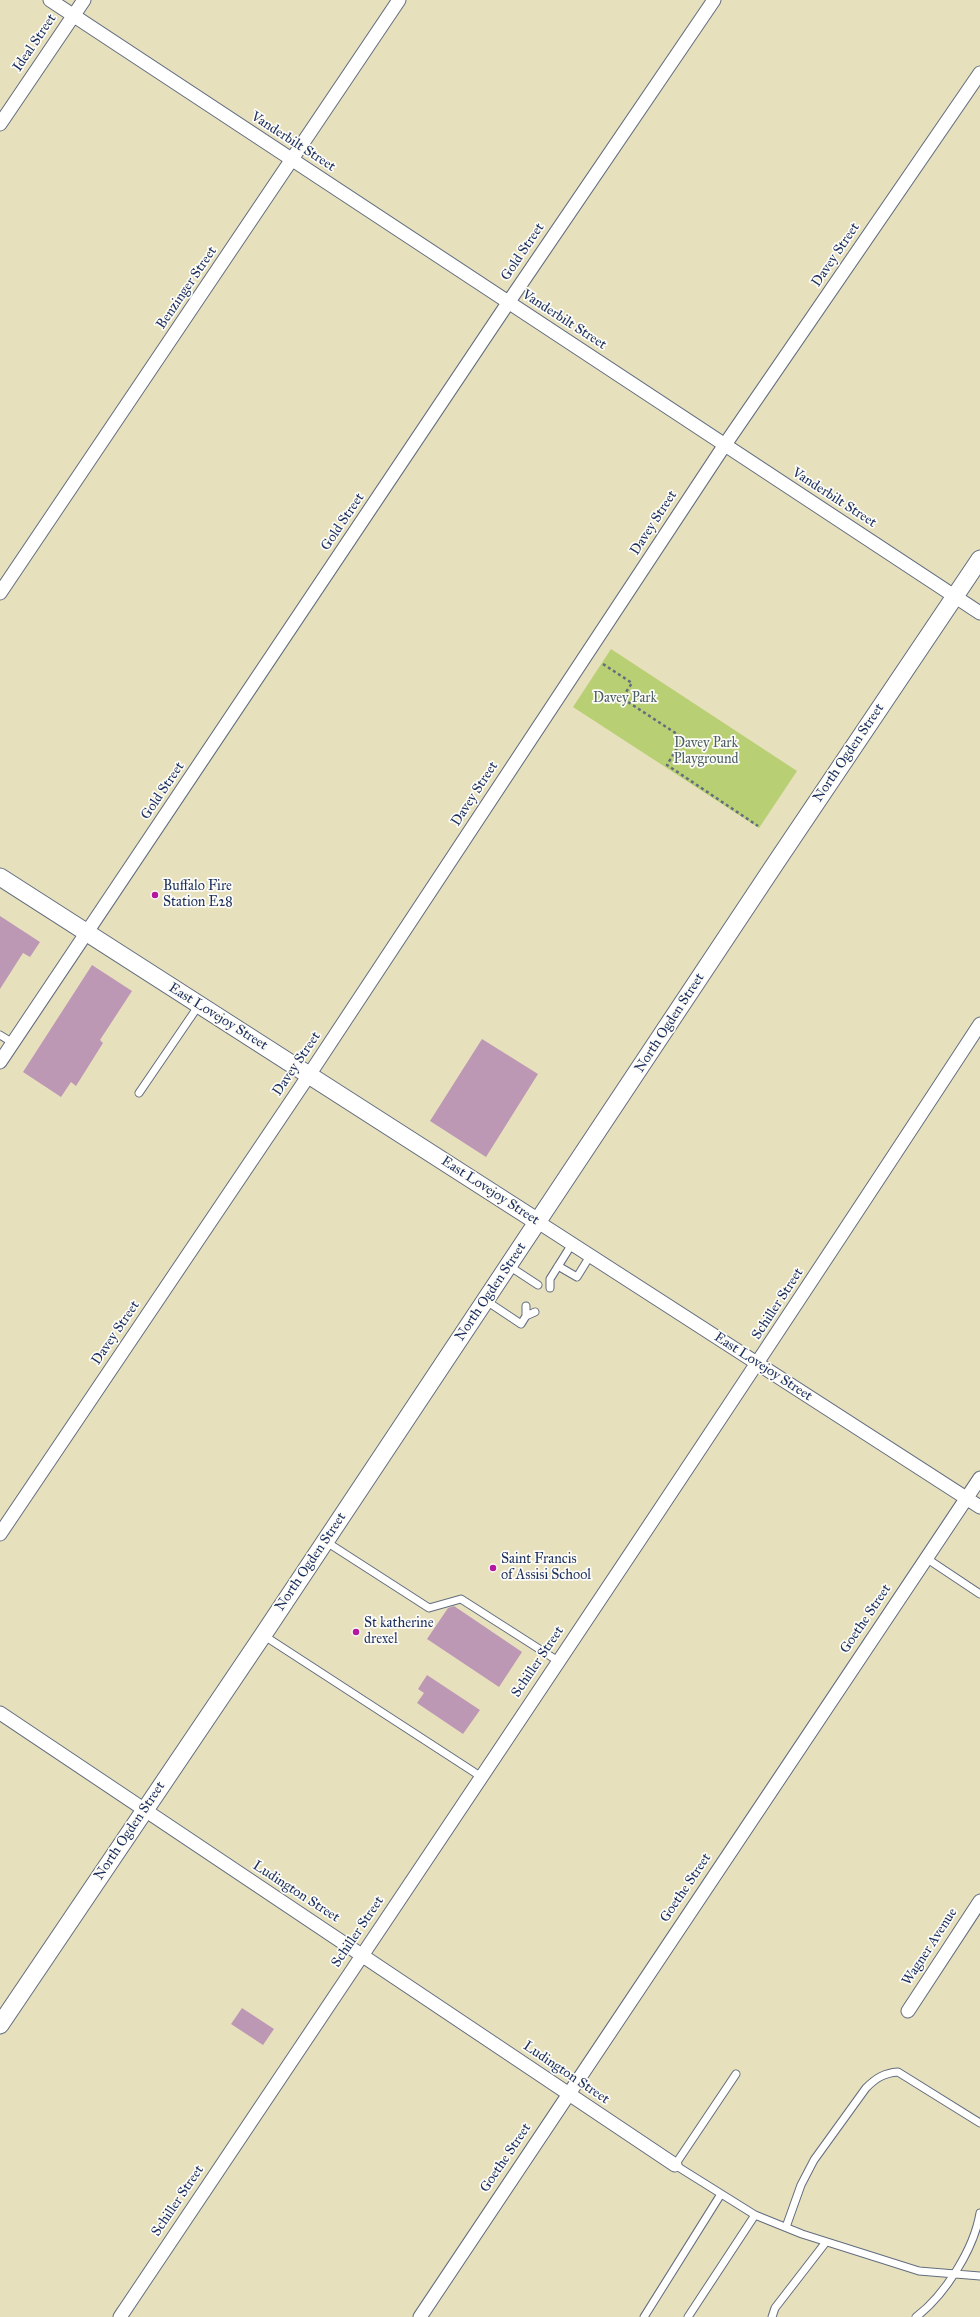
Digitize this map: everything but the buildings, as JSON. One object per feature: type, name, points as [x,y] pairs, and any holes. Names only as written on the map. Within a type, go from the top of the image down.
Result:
[{"type":"street","name":"Vanderbilt Street","points":[[50,0],[724,446],[980,613]]},
{"type":"street","name":"Ideal Street","points":[[0,124],[84,0]]},
{"type":"street","name":"Benzinger Street","points":[[0,593],[399,0]]},
{"type":"street","name":"Gold Street","points":[[0,1062],[508,303],[714,0]]},
{"type":"street","name":"Davey Street","points":[[0,1534],[4,1519],[309,1075],[724,446],[980,73]]},
{"type":"street","name":"North Ogden Street","points":[[0,2024],[143,1810],[263,1635],[775,864],[980,560]]},
{"type":"street","name":"East Lovejoy Street","points":[[0,877],[980,1508]]},
{"type":"street","name":"Schiller Street","points":[[120,2317],[480,1776],[758,1364],[980,1024]]},
{"type":"street","name":"Goethe Street","points":[[420,2317],[980,1478]]},
{"type":"street","name":"Ludington Street","points":[[0,1713],[675,2165]]},
{"type":"street","name":"Wagner Avenue","points":[[908,2010],[980,1901]]},
{"type":"lane","points":[[139,1093],[199,1005]]},
{"type":"lane","points":[[0,1035],[13,1043]]},
{"type":"lane","points":[[550,1288],[550,1279],[572,1244]]},
{"type":"lane","points":[[558,1266],[577,1277],[590,1256]]},
{"type":"lane","points":[[508,1266],[540,1284],[550,1279]]},
{"type":"lane","points":[[485,1300],[521,1324],[526,1316],[526,1306]]},
{"type":"lane","points":[[526,1316],[535,1312]]},
{"type":"lane","points":[[325,1541],[429,1608],[460,1599],[558,1661]]},
{"type":"lane","points":[[926,1558],[980,1594]]},
{"type":"lane","points":[[263,1635],[480,1776]]},
{"type":"lane","points":[[786,2227],[801,2185],[814,2160],[866,2088],[876,2078],[887,2072],[898,2072],[980,2123]]},
{"type":"lane","points":[[736,2074],[675,2165],[755,2215],[826,2242],[919,2271],[952,2275],[980,2276]]},
{"type":"lane","points":[[644,2317],[721,2194]]},
{"type":"lane","points":[[916,2317],[935,2298],[971,2248],[978,2229],[980,2213]]},
{"type":"lane","points":[[688,2317],[755,2215]]},
{"type":"lane","points":[[772,2317],[775,2308],[826,2242]]},
{"type":"path","points":[[603,664],[632,683],[622,698],[683,738],[667,765],[758,826]]},
{"type":"green space","name":"Davey Park","points":[[611,649],[797,771],[759,828],[573,707]]},
{"type":"place","name":"Buffalo Fire Station E28","points":[[155,895]]},
{"type":"place","name":"Saint Francis of Assisi School","points":[[493,1568]]},
{"type":"place","name":"St katherine drexel","points":[[356,1632]]},
{"type":"park label","name":"Davey Park Playground","points":[[706,752]]}]
